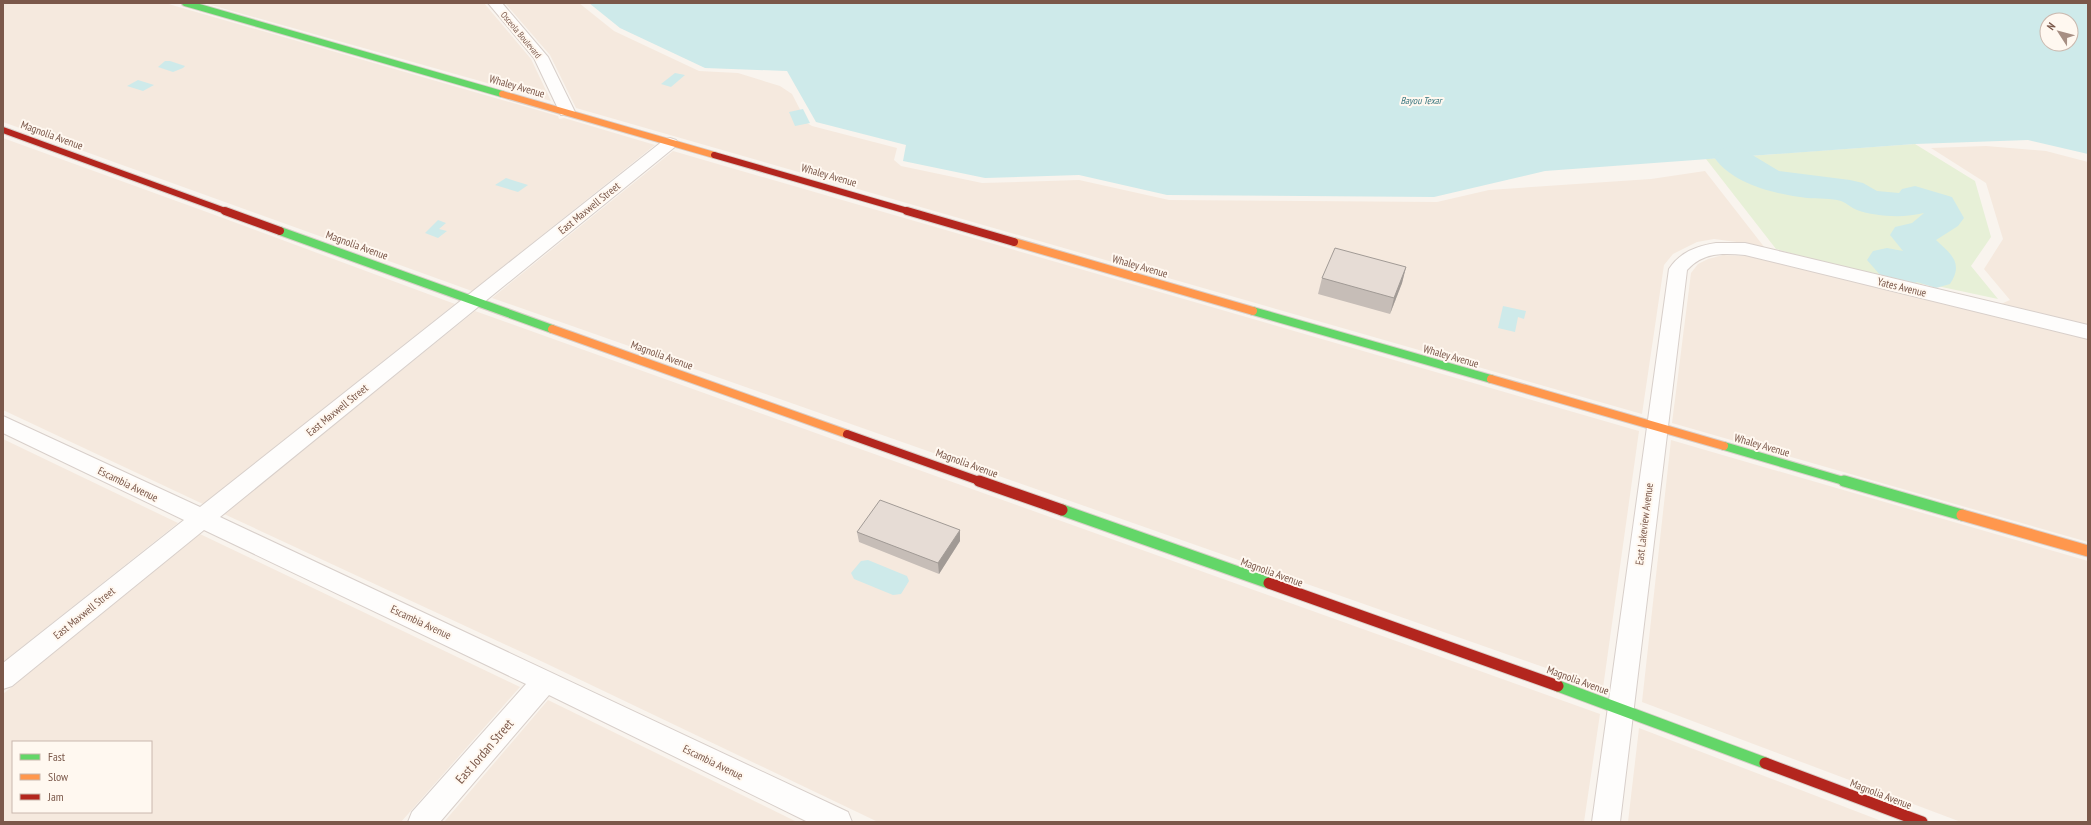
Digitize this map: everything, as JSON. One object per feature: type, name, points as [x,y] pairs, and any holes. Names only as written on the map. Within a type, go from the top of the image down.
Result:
[{"type":"street","name":"Whaley Avenue","points":[[185,3],[2088,551]]},
{"type":"street","name":"Osceola Boulevard","points":[[494,3],[541,57],[567,112]]},
{"type":"street","name":"Magnolia Avenue","points":[[3,130],[473,301],[1621,708],[1922,822]]},
{"type":"street","name":"East Maxwell Street","points":[[3,678],[670,143]]},
{"type":"street","name":"East Lakeview Avenue","points":[[1606,822],[1656,427],[1678,269],[1685,259],[1691,255],[1714,248]]},
{"type":"street","name":"Yates Avenue","points":[[1714,248],[1744,249],[2088,332]]},
{"type":"street","name":"Escambia Avenue","points":[[3,424],[545,681],[838,822]]},
{"type":"street","name":"East Jordan Street","points":[[422,822],[545,681]]},
{"type":"shaded area","points":[[3,3],[165,3],[558,116],[559,119],[564,118],[655,145],[472,291],[3,122]]},
{"type":"shaded area","points":[[204,3],[484,3],[531,59],[551,101]]},
{"type":"shaded area","points":[[505,3],[579,3],[614,31],[699,71],[738,73],[780,86],[792,94],[807,123],[812,126],[897,148],[894,160],[901,166],[982,183],[1079,180],[1169,200],[1437,202],[1489,190],[1651,179],[1705,171],[1765,248],[1744,243],[1714,239],[1697,242],[1673,254],[1664,265],[1642,414],[576,108],[550,55]]},
{"type":"shaded area","points":[[3,138],[455,304],[203,504],[3,410]]},
{"type":"shaded area","points":[[1986,146],[2046,151],[2088,162],[2088,325],[2001,304],[2010,300],[1984,269],[2003,239],[1986,183],[1931,148]]},
{"type":"shaded area","points":[[673,151],[1639,431],[1603,688],[492,298]]},
{"type":"shaded area","points":[[1723,255],[1747,256],[2088,339],[2088,542],[1672,423],[1691,273],[1698,264],[1708,259]]},
{"type":"shaded area","points":[[475,311],[1600,714],[1584,822],[878,822],[543,662],[224,514]]},
{"type":"shaded area","points":[[3,439],[178,523],[3,662]]},
{"type":"shaded area","points":[[1671,440],[2088,561],[2088,822],[1961,822],[1642,702]]},
{"type":"shaded area","points":[[200,534],[520,687],[401,822],[3,822],[3,694]]},
{"type":"shaded area","points":[[548,700],[797,822],[444,822]]},
{"type":"shaded area","points":[[1639,728],[1884,822],[1628,822]]},
{"type":"green space","points":[[1915,144],[1975,181],[1991,237],[1971,266],[1998,299],[1937,286],[1883,279],[1776,249],[1706,159]]},
{"type":"water","name":"Bayou Texar","points":[[589,3],[2088,3],[2088,154],[2028,140],[1915,144],[1545,171],[1434,197],[1167,195],[1079,175],[985,178],[903,161],[906,145],[816,122],[787,71],[705,68],[620,28]]},
{"type":"water","points":[[165,61],[170,61],[185,66],[173,72],[158,67]]},
{"type":"water","points":[[675,73],[685,75],[671,87],[661,84]]},
{"type":"water","points":[[138,80],[154,85],[143,91],[127,86]]},
{"type":"water","points":[[803,109],[810,123],[795,126],[789,112]]},
{"type":"water","points":[[506,178],[528,185],[518,192],[495,185]]},
{"type":"water","points":[[438,220],[446,223],[439,229],[447,231],[438,238],[425,233]]},
{"type":"water","points":[[1503,306],[1526,311],[1524,319],[1518,317],[1515,332],[1498,328]]},
{"type":"water","points":[[868,560],[907,576],[909,581],[901,594],[893,595],[854,579],[851,573],[861,561]]},
{"type":"building","points":[[1335,248],[1406,267],[1394,298],[1322,278]]},
{"type":"building","points":[[880,500],[960,530],[938,563],[857,532]]},
{"type":"waterway","points":[[1732,157],[1768,180],[1800,186],[1850,191],[1869,202],[1912,205],[1915,197],[1939,205],[1945,218],[1925,231],[1909,235],[1936,262],[1936,275],[1908,264],[1887,260],[1902,275]]},
{"type":"traffic: fast","points":[[185,3],[502,94]]},
{"type":"traffic: fast","points":[[280,231],[552,329]]},
{"type":"traffic: fast","points":[[1253,311],[1491,379]]},
{"type":"traffic: fast","points":[[1724,446],[1962,515]]},
{"type":"traffic: fast","points":[[1062,510],[1269,583]]},
{"type":"traffic: fast","points":[[1558,686],[1765,763]]},
{"type":"traffic: slow","points":[[502,94],[714,155]]},
{"type":"traffic: slow","points":[[1014,242],[1253,311]]},
{"type":"traffic: slow","points":[[552,329],[847,434]]},
{"type":"traffic: slow","points":[[1491,379],[1724,446]]},
{"type":"traffic: slow","points":[[1962,515],[2088,551]]},
{"type":"traffic: jam","points":[[3,130],[280,231]]},
{"type":"traffic: jam","points":[[714,155],[1014,242]]},
{"type":"traffic: jam","points":[[847,434],[1062,510]]},
{"type":"traffic: jam","points":[[1269,583],[1558,686]]},
{"type":"traffic: jam","points":[[1765,763],[1922,822]]}]
